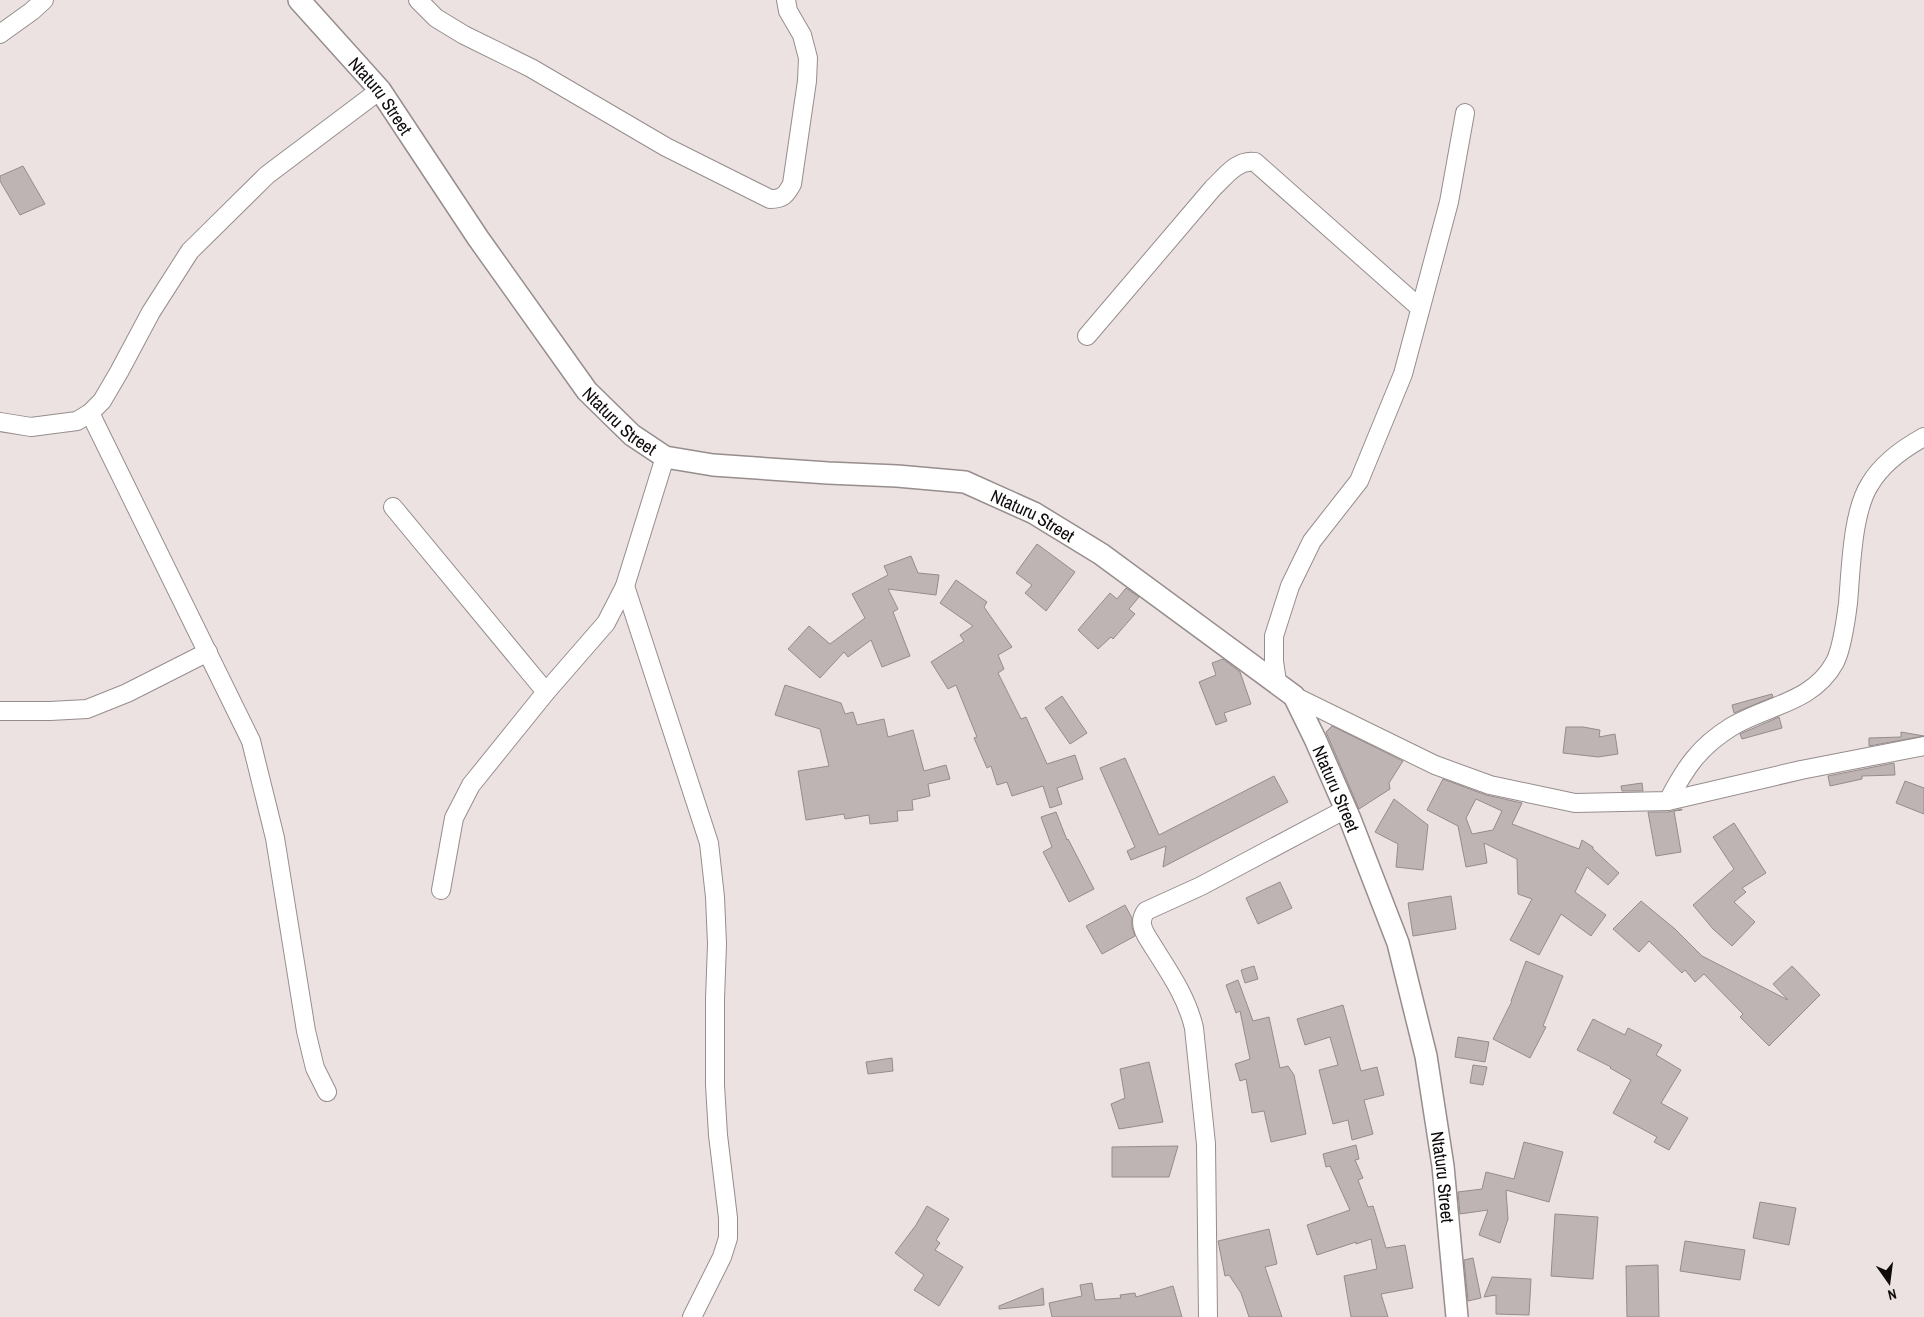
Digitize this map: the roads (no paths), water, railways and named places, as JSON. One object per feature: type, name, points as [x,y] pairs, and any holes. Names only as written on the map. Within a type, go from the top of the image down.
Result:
[{"type":"street","points":[[0,34],[44,0]]},
{"type":"street","name":"Ntaturu Street","points":[[299,0],[380,90],[478,238],[587,391],[632,435],[666,456],[713,465],[965,482],[1034,513],[1101,554],[1294,696],[1316,740],[1346,809],[1398,944],[1426,1056],[1443,1166],[1456,1317]]},
{"type":"street","points":[[418,0],[436,18],[531,68],[666,147],[770,199],[779,199],[786,195],[792,184],[807,81],[808,58],[802,35],[788,11],[786,0]]},
{"type":"street","points":[[0,422],[31,427],[77,421],[90,413],[102,401],[151,312],[190,251],[267,175],[380,90]]},
{"type":"street","points":[[1277,682],[1274,661],[1274,636],[1290,586],[1312,541],[1359,481],[1403,374],[1449,202],[1465,113]]},
{"type":"street","points":[[1087,336],[1213,188],[1235,167],[1250,162],[1255,162],[1420,308]]},
{"type":"street","points":[[90,413],[251,742],[276,838],[306,1032],[315,1068],[327,1092]]},
{"type":"street","points":[[1668,801],[1682,773],[1700,751],[1732,727],[1804,695],[1822,680],[1836,661],[1846,621],[1855,532],[1861,506],[1869,484],[1889,461],[1924,437]]},
{"type":"street","points":[[441,890],[454,818],[471,785],[546,692],[606,623],[626,586],[666,456]]},
{"type":"street","points":[[393,506],[546,692]]},
{"type":"street","points":[[626,586],[709,843],[715,897],[717,944],[715,1085],[718,1135],[728,1218],[728,1238],[722,1257],[692,1317]]},
{"type":"street","points":[[0,711],[86,709],[127,694],[208,652]]},
{"type":"street","points":[[1294,696],[1435,765],[1490,785],[1574,803],[1668,801],[1801,770],[1924,746]]},
{"type":"street","points":[[1208,1317],[1206,1144],[1194,1028],[1183,995],[1146,935],[1141,923],[1142,919],[1146,911],[1201,886],[1346,809]]}]
